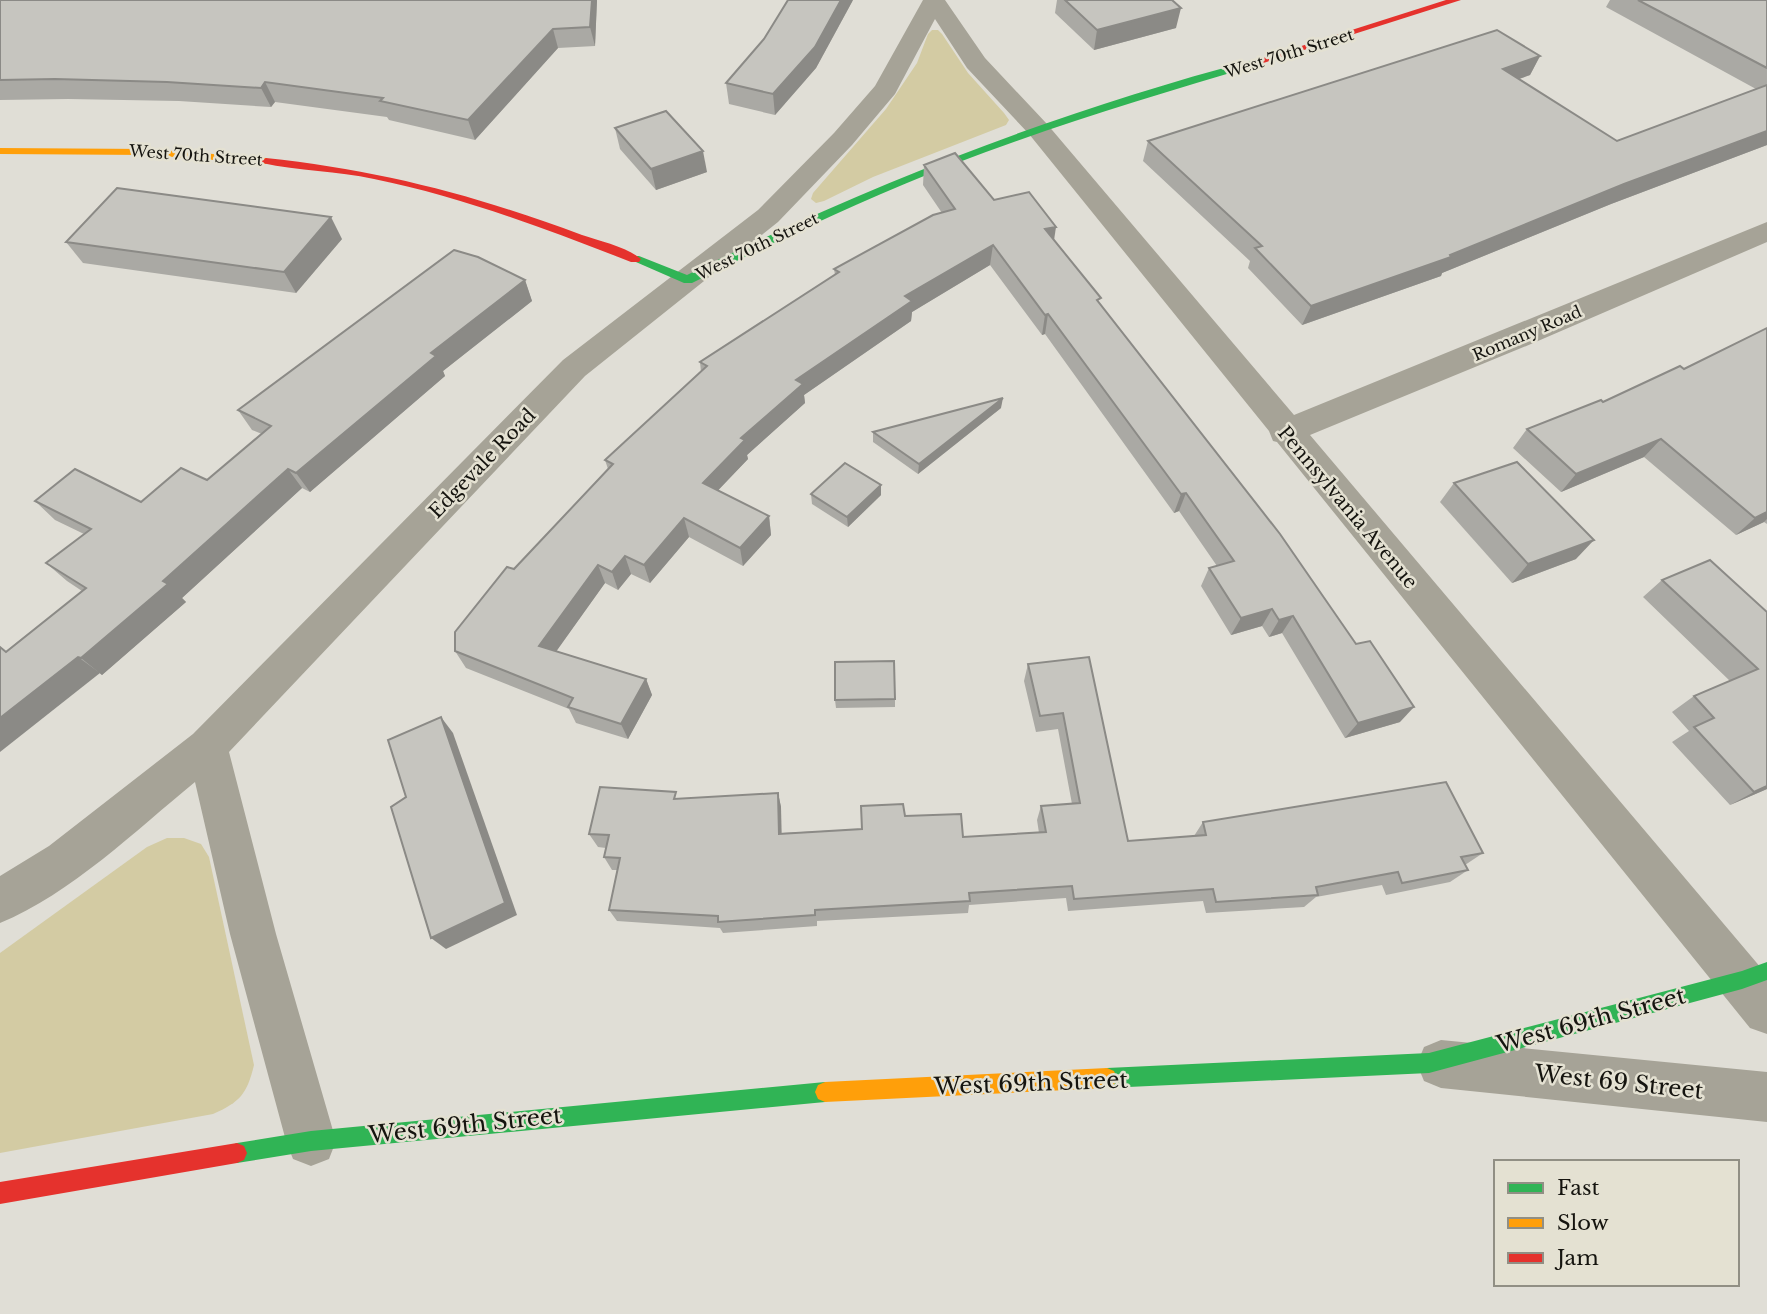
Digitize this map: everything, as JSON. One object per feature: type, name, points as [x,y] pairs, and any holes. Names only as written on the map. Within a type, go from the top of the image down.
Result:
[{"type":"street","name":"Pennsylvania Avenue","points":[[934,0],[976,63],[1038,129],[1285,432],[1754,975],[1767,1011]]},
{"type":"street","name":"Edgevale Road","points":[[0,901],[64,861],[207,747],[574,368],[768,216],[843,139],[886,89],[934,0]]},
{"type":"street","name":"West 70th Street","points":[[0,151],[138,150],[263,160],[385,177],[485,204],[569,233],[688,280],[833,209],[938,165],[1038,129],[1456,0]]},
{"type":"street","name":"Romany Road","points":[[1285,432],[1520,337],[1767,230]]},
{"type":"street","points":[[207,747],[266,984],[298,1088],[311,1141]]},
{"type":"street","name":"West 69th Street","points":[[0,1193],[311,1141],[821,1092],[1429,1063],[1754,975]]},
{"type":"street","name":"West 69 Street","points":[[1429,1063],[1767,1097]]},
{"type":"shaded area","points":[[932,30],[938,30],[942,34],[968,73],[1004,113],[1009,120],[1006,125],[873,177],[816,203],[811,199],[813,193],[886,109],[917,63]]},
{"type":"shaded area","points":[[167,838],[184,838],[201,844],[209,857],[254,1065],[245,1090],[236,1101],[213,1114],[0,1153],[0,953],[147,847]]},
{"type":"building","points":[[0,0],[592,0],[590,27],[553,29],[468,120],[380,101],[383,98],[265,82],[261,88],[167,82],[0,80]]},
{"type":"building","points":[[788,0],[841,0],[815,47],[773,94],[726,83],[764,39]]},
{"type":"building","points":[[1065,0],[1172,0],[1181,8],[1097,30]]},
{"type":"building","points":[[1638,0],[1767,0],[1767,68]]},
{"type":"building","points":[[1497,30],[1540,56],[1503,69],[1617,141],[1767,85],[1767,131],[1624,184],[1450,255],[1451,257],[1311,306],[1255,248],[1262,246],[1148,141]]},
{"type":"building","points":[[666,111],[703,151],[651,169],[615,128]]},
{"type":"building","points":[[955,153],[994,200],[1029,192],[1056,227],[1045,229],[1101,298],[1097,300],[1280,534],[1356,644],[1370,641],[1414,707],[1358,723],[1293,616],[1279,620],[1272,609],[1241,618],[1209,568],[1234,561],[1186,493],[1181,494],[1048,314],[1045,315],[993,245],[905,296],[912,301],[796,380],[803,384],[741,438],[745,440],[703,483],[769,516],[740,548],[684,518],[644,565],[625,556],[612,572],[598,565],[539,646],[646,679],[621,724],[568,707],[573,698],[455,651],[455,632],[507,567],[514,569],[613,464],[605,460],[707,366],[700,362],[839,272],[834,269],[933,215],[955,209],[924,165]]},
{"type":"building","points":[[117,188],[331,217],[284,272],[66,242]]},
{"type":"building","points":[[454,250],[478,257],[525,280],[431,353],[436,356],[296,473],[288,469],[163,581],[168,584],[81,658],[78,657],[0,718],[0,647],[6,652],[86,588],[46,563],[91,529],[35,501],[75,469],[141,502],[181,468],[207,480],[271,426],[238,410]]},
{"type":"building","points":[[1767,328],[1767,512],[1755,518],[1661,439],[1576,474],[1527,429],[1601,400],[1603,402],[1680,366],[1684,369]]},
{"type":"building","points":[[1003,398],[919,464],[873,432]]},
{"type":"building","points":[[1517,462],[1594,540],[1528,564],[1454,483]]},
{"type":"building","points":[[845,463],[881,485],[847,517],[811,494]]},
{"type":"building","points":[[1710,560],[1767,612],[1767,786],[1754,792],[1694,727],[1714,718],[1694,696],[1758,669],[1662,580]]},
{"type":"building","points":[[1089,657],[1128,841],[1206,835],[1203,822],[1446,782],[1483,853],[1461,857],[1468,870],[1402,883],[1398,872],[1316,887],[1318,895],[1216,902],[1213,889],[1074,899],[1072,886],[969,893],[970,901],[815,910],[815,915],[718,922],[718,916],[609,910],[620,858],[604,857],[609,835],[589,834],[600,787],[676,792],[674,799],[778,793],[779,834],[862,829],[861,806],[903,804],[905,816],[961,814],[963,837],[1046,832],[1041,806],[1080,803],[1063,713],[1040,716],[1028,664]]},
{"type":"building","points":[[894,661],[895,699],[835,700],[835,662]]},
{"type":"building","points":[[441,717],[505,903],[431,938],[391,807],[406,797],[388,740]]},
{"type":"traffic: fast","points":[[635,259],[688,280],[837,209],[951,162],[1088,113],[1253,63]]},
{"type":"traffic: fast","points":[[1107,1078],[1429,1063],[1742,980],[1767,971]]},
{"type":"traffic: fast","points":[[237,1153],[311,1141],[825,1092]]},
{"type":"traffic: slow","points":[[0,151],[148,152],[266,161]]},
{"type":"traffic: slow","points":[[825,1092],[1107,1078]]},
{"type":"traffic: jam","points":[[1253,63],[1456,0]]},
{"type":"traffic: jam","points":[[266,161],[363,173],[443,192],[540,223],[635,259]]},
{"type":"traffic: jam","points":[[0,1193],[237,1153]]}]
